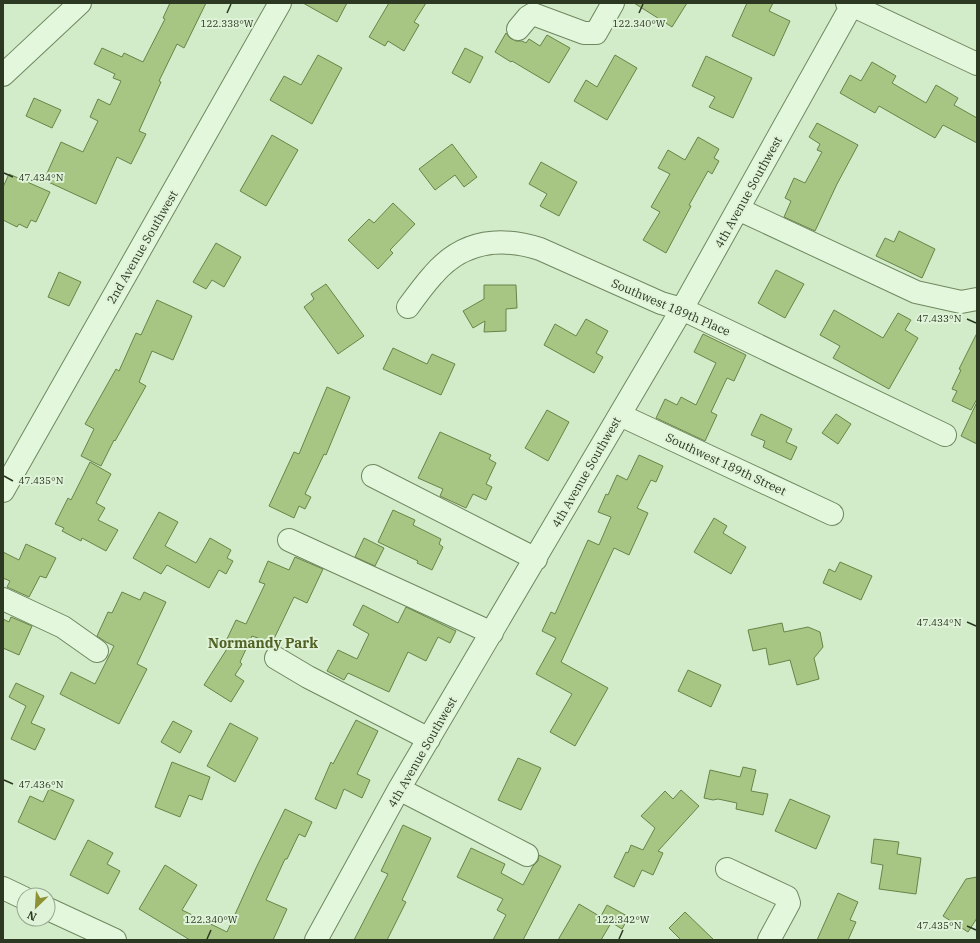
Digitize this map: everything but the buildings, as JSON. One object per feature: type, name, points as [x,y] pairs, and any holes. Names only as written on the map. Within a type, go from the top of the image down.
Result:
[{"type":"street","points":[[3,75],[80,3]]},
{"type":"street","points":[[518,29],[528,17],[533,14],[584,32],[596,33],[613,3]]},
{"type":"street","name":"2nd Avenue Southwest","points":[[3,491],[277,4]]},
{"type":"street","points":[[851,4],[977,64]]},
{"type":"street","name":"4th Avenue Southwest","points":[[316,940],[399,789],[536,559],[682,309],[851,4]]},
{"type":"street","points":[[738,209],[916,292],[961,302],[977,299]]},
{"type":"street","name":"Southwest 189th Place","points":[[408,307],[433,274],[448,260],[464,250],[486,242],[506,241],[525,244],[540,249],[656,301],[682,309],[945,435]]},
{"type":"street","name":"Southwest 189th Street","points":[[620,415],[832,514]]},
{"type":"street","points":[[373,476],[536,559]]},
{"type":"street","points":[[289,540],[492,633]]},
{"type":"street","points":[[3,599],[63,627],[97,651]]},
{"type":"street","points":[[276,658],[308,677],[429,739]]},
{"type":"street","points":[[399,789],[527,855]]},
{"type":"street","points":[[727,869],[787,897],[789,903],[769,940]]},
{"type":"street","points":[[3,888],[16,894]]},
{"type":"street","points":[[56,913],[115,940]]},
{"type":"district","name":"Normandy Park","points":[[263,643]]}]
